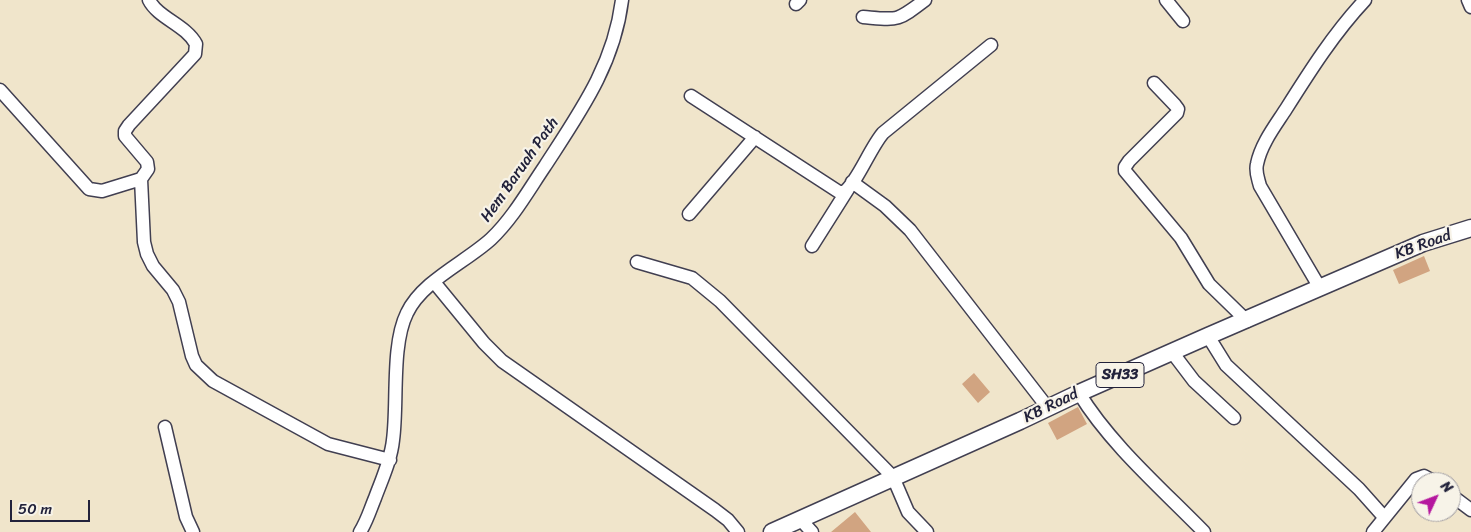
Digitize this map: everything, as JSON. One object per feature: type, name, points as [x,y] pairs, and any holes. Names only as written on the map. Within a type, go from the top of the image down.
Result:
[{"type":"main road","name":"KB Road","points":[[772,532],[1208,336],[1423,243],[1471,228]]},
{"type":"street","points":[[149,0],[153,7],[193,39],[197,48],[190,60],[125,130],[125,136],[147,162],[148,169],[141,179],[144,242],[147,254],[152,266],[173,290],[179,302],[192,356],[196,365],[213,381],[328,444],[390,460]]},
{"type":"street","name":"Hem Baruah Path","points":[[360,532],[390,460],[394,440],[398,352],[404,322],[413,303],[434,282],[491,239],[518,207],[581,110],[598,80],[613,44],[622,0]]},
{"type":"street","points":[[862,18],[892,20],[924,0]]},
{"type":"street","points":[[1166,0],[1183,21]]},
{"type":"street","points":[[1320,288],[1260,186],[1256,175],[1256,166],[1272,131],[1305,79],[1336,35],[1365,0]]},
{"type":"street","points":[[1468,0],[1471,7]]},
{"type":"street","points":[[812,246],[875,142],[883,133],[991,45]]},
{"type":"street","points":[[1154,83],[1176,105],[1178,110],[1129,161],[1125,167],[1125,172],[1181,238],[1209,284],[1247,320]]},
{"type":"street","points":[[0,90],[89,189],[102,191],[141,179]]},
{"type":"street","points":[[691,96],[839,192],[844,192],[850,186]]},
{"type":"street","points":[[689,214],[755,137]]},
{"type":"street","points":[[850,186],[885,206],[910,230],[1048,408]]},
{"type":"street","points":[[637,262],[692,278],[706,288],[893,477],[908,512],[927,532]]},
{"type":"street","points":[[434,282],[484,343],[502,361],[715,510],[728,520],[738,532]]},
{"type":"street","points":[[1208,336],[1226,365],[1359,489],[1384,517]]},
{"type":"street","points":[[1172,352],[1194,381],[1234,418]]},
{"type":"street","points":[[1079,393],[1091,413],[1110,436],[1204,532]]},
{"type":"street","points":[[165,428],[186,517],[193,532]]},
{"type":"street","points":[[1373,532],[1411,487]]},
{"type":"street","points":[[800,519],[812,532]]},
{"type":"building","points":[[1424,256],[1430,271],[1399,284],[1393,270]]},
{"type":"building","points":[[974,373],[990,392],[978,403],[962,384]]},
{"type":"building","points":[[1078,407],[1087,424],[1057,440],[1048,423]]},
{"type":"building","points":[[855,512],[871,532],[831,532]]}]
